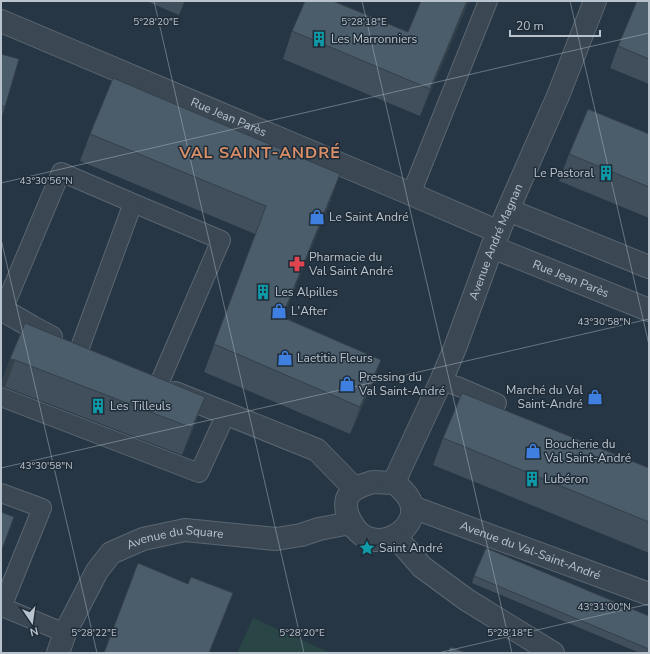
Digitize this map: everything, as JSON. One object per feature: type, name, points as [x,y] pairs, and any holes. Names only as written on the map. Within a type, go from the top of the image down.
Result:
[{"type":"street","name":"Avenue André Magnan","points":[[394,482],[455,348],[508,210],[558,96],[595,1]]},
{"type":"street","name":"Rue Jean Parès","points":[[1,22],[411,194],[496,240],[649,310]]},
{"type":"street","points":[[508,210],[649,267]]},
{"type":"street","points":[[2,310],[32,327],[86,353]]},
{"type":"street","points":[[150,383],[317,450],[355,489]]},
{"type":"street","points":[[373,482],[394,482],[410,499],[412,515],[409,523],[404,530],[395,536],[380,540],[372,539],[363,535],[352,525],[349,518],[346,507],[346,500],[348,496],[355,489],[373,482]]},
{"type":"street","name":"Avenue du Val-Saint-André","points":[[412,506],[649,594]]},
{"type":"street","name":"Avenue du Square","points":[[58,653],[65,633],[97,571],[111,553],[143,539],[185,530],[276,539],[301,535],[318,529],[345,524],[352,525]]},
{"type":"street","points":[[395,536],[422,567],[467,600],[553,653]]},
{"type":"lane","points":[[411,194],[488,1]]},
{"type":"lane","points":[[2,310],[61,172],[221,240],[150,383]]},
{"type":"lane","points":[[86,353],[132,203]]},
{"type":"lane","points":[[441,381],[498,403]]},
{"type":"lane","points":[[1,397],[199,473],[226,414]]},
{"type":"lane","points":[[1,493],[42,508],[2,606],[65,633]]},
{"type":"green space","points":[[253,618],[331,653],[237,653]]},
{"type":"building","points":[[305,1],[333,1],[408,32],[421,1],[467,1],[430,89],[292,31]]},
{"type":"building","points":[[637,1],[649,1],[649,59],[618,46]]},
{"type":"building","points":[[1,54],[19,59],[5,107],[1,105]]},
{"type":"building","name":"Les Alpilles","points":[[113,78],[340,174],[282,317],[381,360],[360,407],[214,344],[266,206],[90,134]]},
{"type":"building","points":[[588,109],[649,134],[649,187],[569,154]]},
{"type":"building","points":[[25,323],[205,397],[192,428],[10,359]]},
{"type":"building","points":[[462,393],[649,468],[649,522],[443,438]]},
{"type":"building","points":[[1,512],[14,517],[1,552]]},
{"type":"building","points":[[486,548],[649,616],[649,649],[474,576]]},
{"type":"building","points":[[138,563],[188,584],[191,577],[233,593],[209,653],[104,653]]},
{"type":"building","points":[[450,647],[467,653],[448,653]]},
{"type":"place","name":"Les Marronniers","points":[[319,39]]},
{"type":"place","name":"Le Pastoral","points":[[606,173]]},
{"type":"place","name":"Le Saint André","points":[[317,217]]},
{"type":"place","name":"Pharmacie du Val Saint André","points":[[297,264]]},
{"type":"place","name":"Les Alpilles","points":[[263,292]]},
{"type":"place","name":"L'After","points":[[279,311]]},
{"type":"place","name":"Laetitia Fleurs","points":[[285,358]]},
{"type":"place","name":"Pressing du Val Saint-André","points":[[347,384]]},
{"type":"place","name":"Marché du Val Saint-André","points":[[595,397]]},
{"type":"place","name":"Les Tilleuls","points":[[98,406]]},
{"type":"place","name":"Boucherie du Val Saint-André","points":[[533,451]]},
{"type":"place","name":"Lubéron","points":[[532,479]]},
{"type":"place","name":"Saint André","points":[[367,548]]},
{"type":"district","name":"VAL SAINT-ANDRÉ","points":[[260,153]]}]
